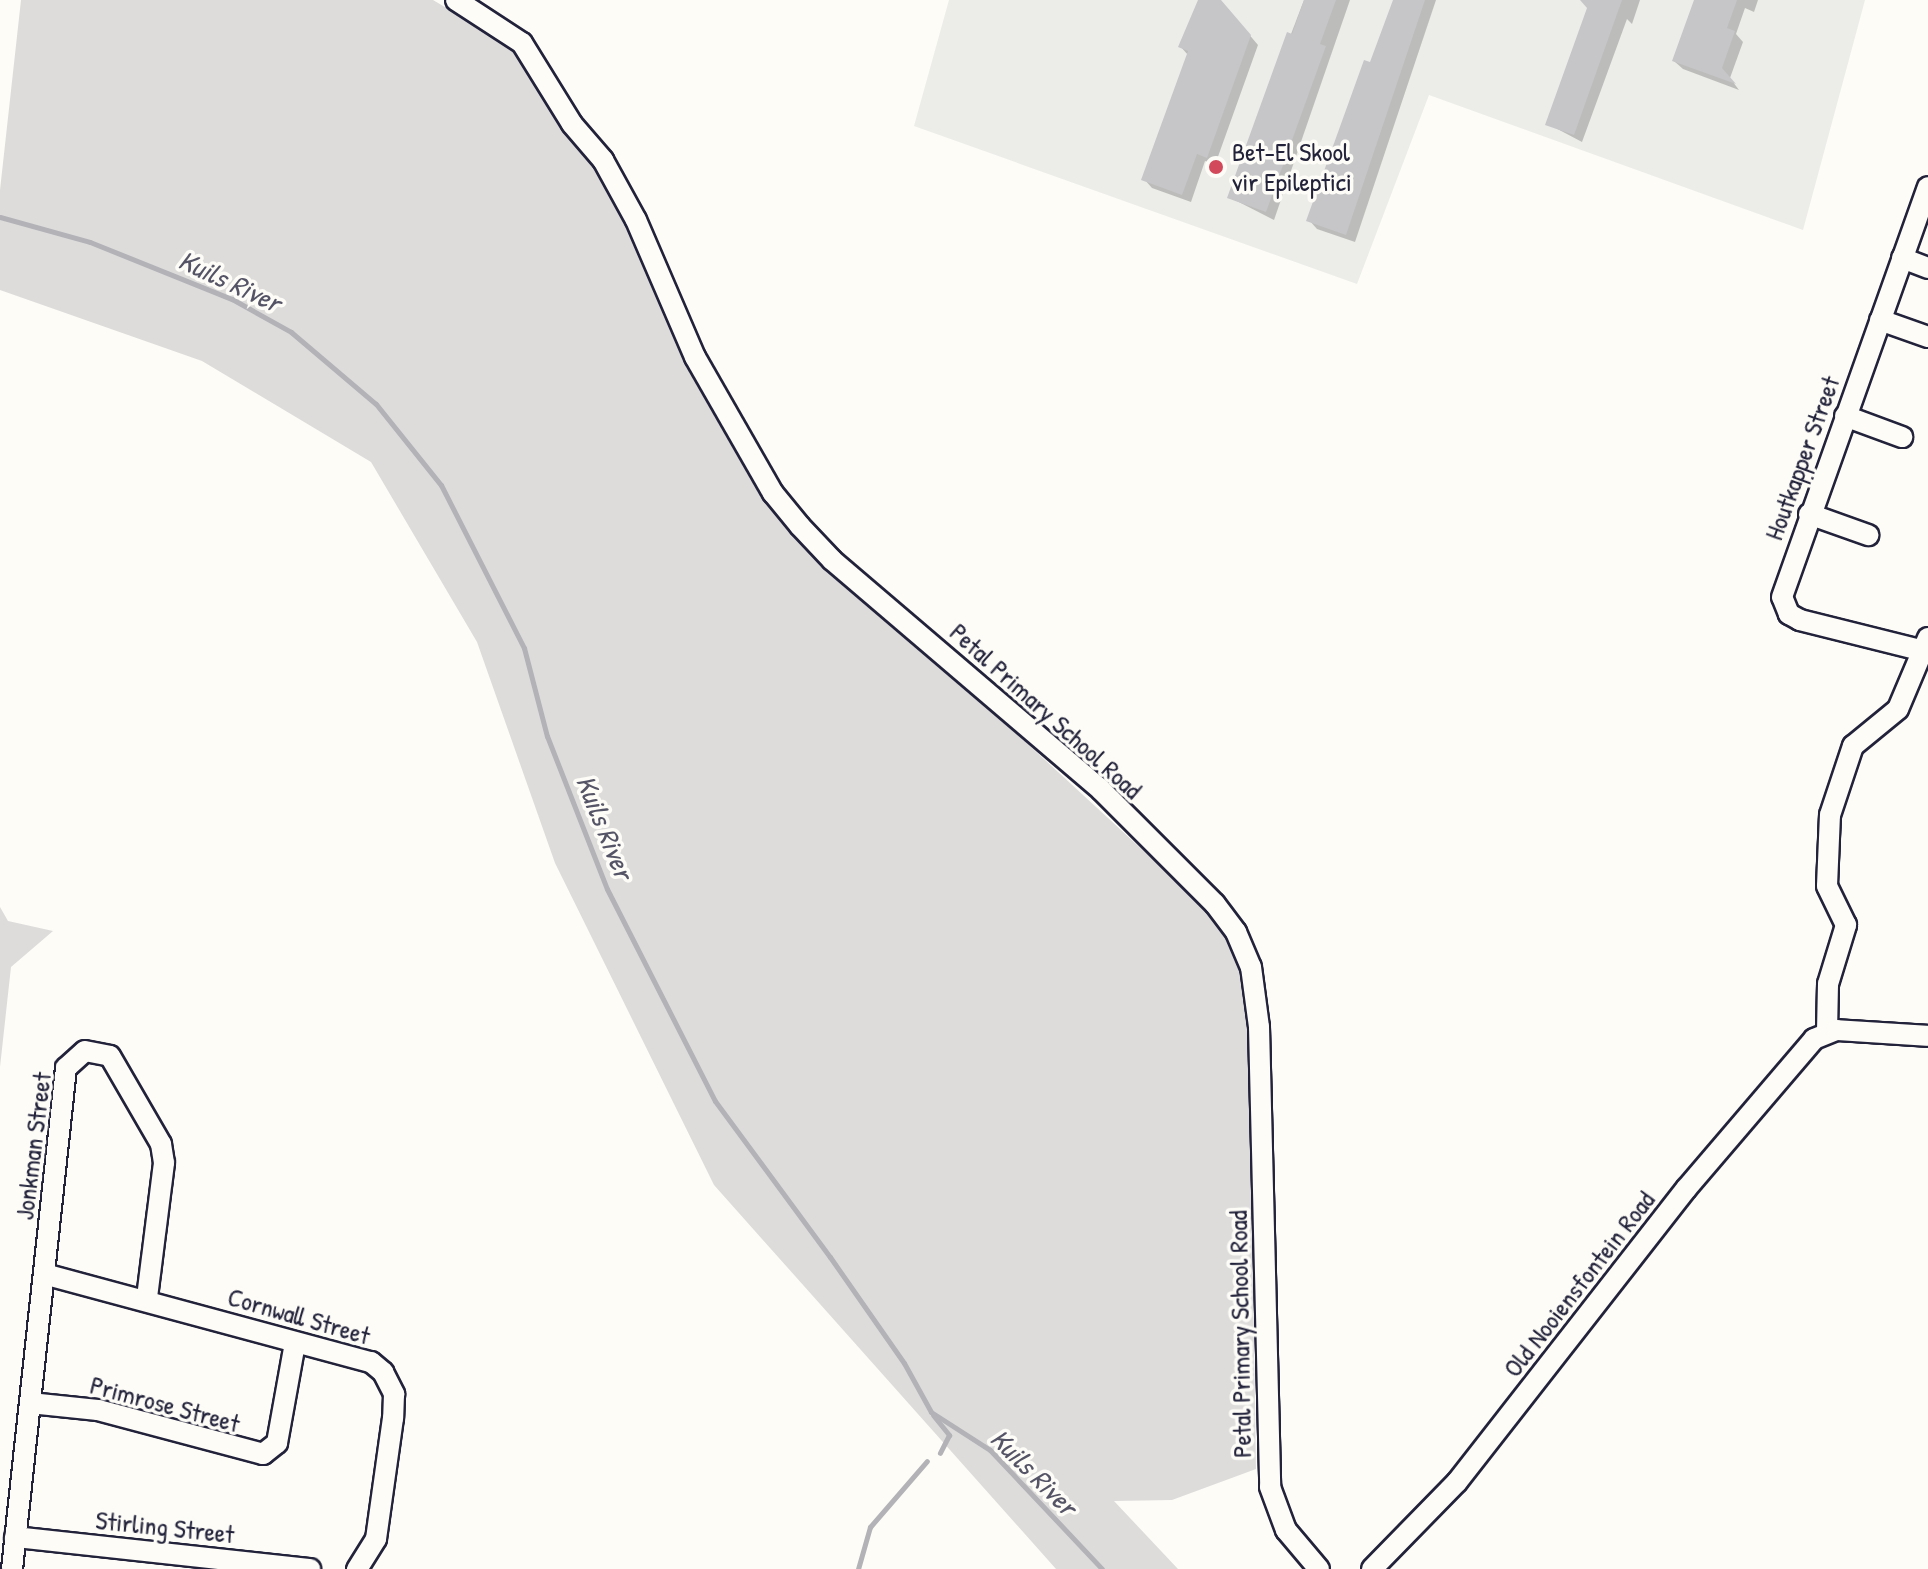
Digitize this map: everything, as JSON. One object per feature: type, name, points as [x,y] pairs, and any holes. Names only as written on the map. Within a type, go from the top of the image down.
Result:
[{"type":"street","name":"Petal Primary School Road","points":[[456,0],[522,43],[572,124],[603,160],[636,220],[695,357],[773,493],[800,526],[832,560],[1101,790],[1207,895],[1236,932],[1251,967],[1259,1027],[1270,1487],[1286,1530],[1319,1569]]},
{"type":"street","name":"Houtkapper Street","points":[[1926,644],[1789,614],[1782,591],[1927,193]]},
{"type":"street","points":[[1902,258],[1928,268]]},
{"type":"street","points":[[1880,320],[1928,337]]},
{"type":"street","points":[[1845,416],[1902,437]]},
{"type":"street","points":[[1809,514],[1868,535]]},
{"type":"street","points":[[1926,644],[1898,709],[1853,746],[1830,815],[1827,886],[1846,925],[1828,984],[1827,1032],[1928,1036]]},
{"type":"street","name":"Old Nooiensfontein Road","points":[[1372,1569],[1457,1482],[1686,1189],[1809,1045],[1827,1032]]},
{"type":"street","name":"Jonkman Street","points":[[12,1569],[66,1068],[77,1055],[96,1050],[117,1065],[163,1152],[147,1298]]},
{"type":"street","name":"Cornwall Street","points":[[44,1274],[147,1298],[295,1343],[371,1362],[394,1394],[376,1539],[357,1569]]},
{"type":"street","name":"Primrose Street","points":[[30,1403],[98,1410],[263,1454],[277,1443],[295,1343]]},
{"type":"street","name":"Stirling Street","points":[[15,1537],[310,1569]]},
{"type":"shaded area","points":[[21,0],[433,0],[516,49],[595,160],[756,471],[929,653],[1211,913],[1245,974],[1249,1015],[1256,1469],[1172,1500],[1114,1501],[1178,1569],[1056,1569],[714,1185],[555,863],[477,642],[371,462],[202,361],[0,290],[0,190]]},
{"type":"shaded area","name":"Bet-El Skool vir Epileptici","points":[[949,0],[1865,0],[1803,230],[1429,95],[1357,284],[914,126]]},
{"type":"shaded area","points":[[0,907],[8,921],[53,931],[11,967],[0,1067]]},
{"type":"building","points":[[1198,0],[1221,0],[1251,35],[1207,158],[1197,154],[1182,195],[1141,180],[1188,51],[1178,47]]},
{"type":"building","points":[[1304,0],[1336,0],[1320,44],[1326,46],[1266,212],[1227,198],[1287,32],[1292,34]]},
{"type":"building","points":[[1393,0],[1425,0],[1346,235],[1306,221],[1364,60],[1370,62]]},
{"type":"building","points":[[1580,0],[1622,0],[1574,135],[1545,125],[1587,8]]},
{"type":"building","points":[[1694,0],[1737,0],[1727,28],[1735,31],[1722,68],[1736,84],[1672,61]]},
{"type":"waterway","name":"Kuils River","points":[[0,217],[90,242],[232,299],[291,332],[376,404],[441,485],[524,648],[547,736],[607,889],[715,1101],[904,1363],[931,1412],[990,1450],[1102,1569]]},
{"type":"waterway","points":[[933,1415],[949,1435],[940,1453]]},
{"type":"waterway","points":[[858,1569],[870,1527],[927,1461]]},
{"type":"place","name":"Bet-El Skool vir Epileptici","points":[[1216,167]]}]
